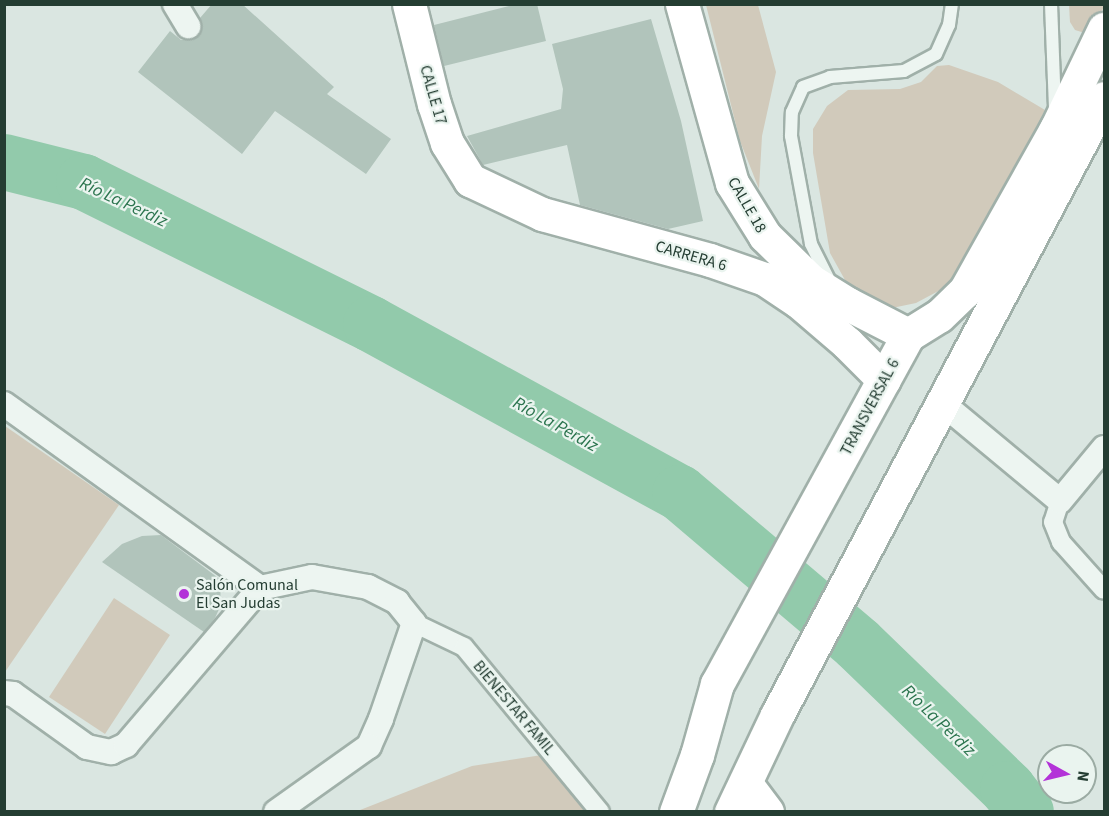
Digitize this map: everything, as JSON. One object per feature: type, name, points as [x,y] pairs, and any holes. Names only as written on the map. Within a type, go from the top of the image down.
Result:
[{"type":"main road","name":"CALLE 17","points":[[409,4],[434,104],[447,143],[470,180]]},
{"type":"main road","name":"CALLE 18","points":[[682,4],[732,183],[765,236],[811,281],[908,335]]},
{"type":"main road","points":[[908,335],[939,316],[966,291],[1056,129],[1104,29]]},
{"type":"main road","points":[[767,812],[739,797],[777,715],[1104,98]]},
{"type":"main road","name":"CARRERA 6","points":[[470,180],[542,214],[710,260],[765,279],[798,302],[839,336],[884,380]]},
{"type":"main road","name":"TRANSVERSAL 6","points":[[676,812],[697,754],[717,684],[908,335]]},
{"type":"street","points":[[175,4],[188,26]]},
{"type":"street","points":[[942,403],[1060,501]]},
{"type":"street","points":[[4,404],[260,588]]},
{"type":"street","points":[[1104,448],[1060,501],[1053,522],[1061,542],[1104,591]]},
{"type":"street","points":[[4,693],[13,694],[87,747],[111,752],[126,745],[260,588],[312,577],[368,587],[397,602],[414,623],[381,719],[369,746],[276,812]]},
{"type":"street","name":"BIENESTAR FAMIL","points":[[414,623],[464,646],[600,812]]},
{"type":"lane","points":[[838,298],[811,244],[791,136],[792,112],[803,87],[830,78],[904,71],[936,54],[949,25],[952,4]]},
{"type":"lane","points":[[1051,4],[1056,129]]},
{"type":"shaded area","points":[[706,5],[758,5],[776,72],[762,136],[759,189],[740,141]]},
{"type":"shaded area","points":[[1069,5],[1104,5],[1104,7],[1088,34],[1075,30],[1070,22]]},
{"type":"shaded area","points":[[949,65],[998,82],[1045,110],[969,261],[944,288],[916,303],[892,308],[859,296],[845,280],[830,253],[813,153],[813,129],[827,106],[848,90],[900,89],[921,82],[937,66]]},
{"type":"shaded area","points":[[5,426],[119,505],[5,672]]},
{"type":"shaded area","points":[[114,598],[170,635],[105,734],[49,697]]},
{"type":"shaded area","points":[[542,755],[584,810],[355,812],[472,766]]},
{"type":"building","points":[[212,4],[242,4],[334,87],[327,94],[391,139],[366,174],[275,111],[242,154],[138,72],[170,31],[181,40],[196,38],[202,26],[200,18]]},
{"type":"building","points":[[517,4],[537,4],[546,41],[444,66],[434,25]]},
{"type":"building","points":[[651,19],[681,121],[703,221],[668,229],[580,205],[567,145],[483,165],[467,136],[561,109],[563,89],[552,44]]},
{"type":"building","name":"Salón Comunal El San Judas","points":[[161,535],[221,580],[220,607],[204,632],[102,562],[122,544],[142,536]]},
{"type":"waterway","name":"Río La Perdiz","points":[[4,162],[84,182],[371,324],[680,493],[858,644],[1008,789],[1026,812]]},
{"type":"place","name":"Salón Comunal El San Judas","points":[[184,594]]}]
